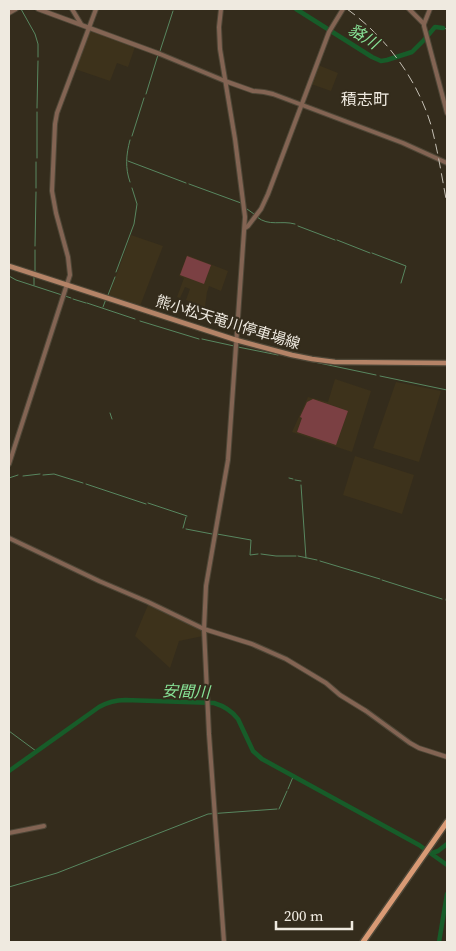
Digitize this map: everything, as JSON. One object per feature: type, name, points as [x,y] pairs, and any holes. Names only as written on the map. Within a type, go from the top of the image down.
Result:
[{"type":"main road","name":"熊小松天竜川停車場線","points":[[9,266],[236,340],[280,352],[335,362],[447,363]]},
{"type":"main road","points":[[363,942],[447,822]]},
{"type":"street","points":[[9,13],[16,9]]},
{"type":"street","points":[[38,9],[160,54],[225,81],[254,91],[266,92],[403,143],[447,163]]},
{"type":"street","points":[[72,9],[81,24]]},
{"type":"street","points":[[9,464],[70,275],[68,257],[52,191],[55,124],[57,113],[96,9]]},
{"type":"street","points":[[221,9],[219,27],[220,48],[235,139],[245,217],[228,460],[206,586],[204,629],[214,814],[224,942]]},
{"type":"street","points":[[245,228],[261,209],[269,193],[329,32],[343,9]]},
{"type":"street","points":[[408,9],[424,24]]},
{"type":"street","points":[[430,9],[424,26],[447,113]]},
{"type":"street","points":[[9,538],[204,629],[252,644],[286,659],[326,683],[340,695],[366,711],[410,743],[447,757]]},
{"type":"street","points":[[9,833],[44,826]]},
{"type":"shaded area","points":[[90,30],[135,47],[128,67],[117,63],[110,81],[75,69]]},
{"type":"shaded area","points":[[318,65],[338,73],[331,91],[311,84]]},
{"type":"shaded area","points":[[131,235],[163,246],[140,306],[109,295]]},
{"type":"shaded area","points":[[187,255],[228,271],[221,291],[209,286],[205,307],[186,300],[190,289],[185,287],[180,298],[177,297],[184,278],[179,276]]},
{"type":"shaded area","points":[[187,256],[211,265],[204,284],[180,275]]},
{"type":"shaded area","points":[[335,379],[371,391],[352,452],[292,432],[308,397],[328,402]]},
{"type":"shaded area","points":[[396,382],[441,391],[419,462],[373,448]]},
{"type":"shaded area","points":[[313,399],[348,411],[336,445],[297,432],[302,418],[300,417],[307,402]]},
{"type":"shaded area","points":[[355,456],[414,475],[402,514],[343,495]]},
{"type":"shaded area","points":[[148,605],[203,633],[203,636],[179,641],[170,668],[135,636]]},
{"type":"waterway","points":[[21,9],[35,34],[38,44],[38,57]]},
{"type":"waterway","name":"貉川","points":[[296,9],[381,61],[412,52],[435,27],[443,28]]},
{"type":"waterway","points":[[160,51],[173,11]]},
{"type":"waterway","name":"貉川","points":[[443,28],[447,29]]},
{"type":"waterway","points":[[146,94],[158,55]]},
{"type":"waterway","points":[[37,108],[38,61]]},
{"type":"waterway","points":[[132,136],[144,98]]},
{"type":"waterway","points":[[37,112],[37,158]]},
{"type":"waterway","points":[[130,140],[127,172],[130,182]]},
{"type":"waterway","points":[[128,161],[186,183]]},
{"type":"waterway","points":[[36,162],[36,188]]},
{"type":"waterway","points":[[189,184],[241,203]]},
{"type":"waterway","points":[[116,272],[134,224],[137,204],[132,188]]},
{"type":"waterway","points":[[35,246],[36,192]]},
{"type":"waterway","points":[[247,209],[254,214]]},
{"type":"waterway","points":[[257,217],[271,223],[295,224]]},
{"type":"waterway","points":[[298,226],[335,240]]},
{"type":"waterway","points":[[337,240],[370,253]]},
{"type":"waterway","points":[[35,250],[35,272]]},
{"type":"waterway","points":[[372,253],[406,266],[401,283]]},
{"type":"waterway","points":[[9,276],[62,295]]},
{"type":"waterway","points":[[34,277],[34,285]]},
{"type":"waterway","points":[[108,295],[115,277]]},
{"type":"waterway","points":[[65,296],[71,298]]},
{"type":"waterway","points":[[73,299],[86,303]]},
{"type":"waterway","points":[[103,307],[106,299]]},
{"type":"waterway","points":[[87,303],[135,319]]},
{"type":"waterway","points":[[140,321],[199,339]]},
{"type":"waterway","points":[[202,339],[234,346]]},
{"type":"waterway","points":[[238,347],[278,355]]},
{"type":"waterway","points":[[281,355],[376,375]]},
{"type":"waterway","points":[[380,376],[447,390]]},
{"type":"waterway","points":[[110,413],[112,419]]},
{"type":"waterway","points":[[23,476],[40,474]]},
{"type":"waterway","points":[[43,475],[54,474],[83,483]]},
{"type":"waterway","points":[[9,478],[18,475]]},
{"type":"waterway","points":[[289,478],[293,479]]},
{"type":"waterway","points":[[295,480],[301,481]]},
{"type":"waterway","points":[[86,484],[146,504]]},
{"type":"waterway","points":[[301,485],[306,558]]},
{"type":"waterway","points":[[148,503],[187,516]]},
{"type":"waterway","points":[[183,528],[186,517]]},
{"type":"waterway","points":[[186,529],[212,534]]},
{"type":"waterway","points":[[217,534],[251,540],[250,555],[258,554]]},
{"type":"waterway","points":[[261,554],[296,556]]},
{"type":"waterway","points":[[298,556],[317,560]]},
{"type":"waterway","points":[[320,561],[380,579]]},
{"type":"waterway","points":[[382,580],[442,599]]},
{"type":"waterway","points":[[446,600],[447,596]]},
{"type":"waterway","name":"安間川","points":[[9,771],[99,707],[115,701],[214,703],[228,709],[236,716],[253,751],[262,759],[419,845],[447,865]]},
{"type":"waterway","points":[[9,731],[36,751]]},
{"type":"waterway","points":[[288,789],[293,777]]},
{"type":"waterway","points":[[279,809],[287,791]]},
{"type":"waterway","points":[[9,887],[57,873],[208,814],[277,809]]},
{"type":"waterway","points":[[432,853],[447,844]]},
{"type":"waterway","name":"安間川","points":[[439,942],[447,894]]},
{"type":"railway","points":[[347,9],[375,32],[409,75],[431,125],[447,204]]},
{"type":"district","name":"積志町","points":[[365,99]]}]
